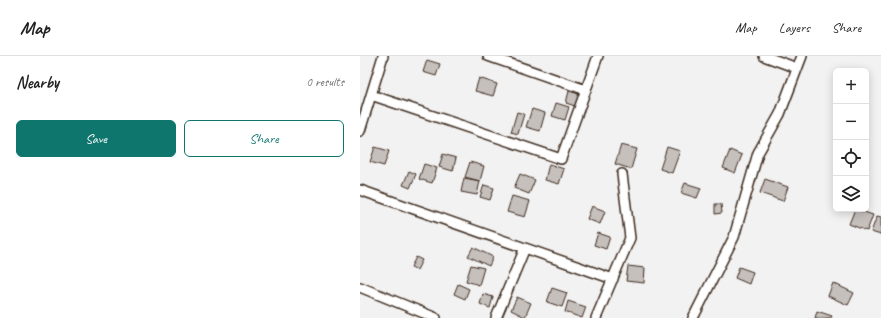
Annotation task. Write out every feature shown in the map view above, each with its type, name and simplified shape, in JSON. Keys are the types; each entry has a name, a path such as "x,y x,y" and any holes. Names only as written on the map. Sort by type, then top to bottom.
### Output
{"street":[{"path":"360,130 363,112 371,95 383,56"},
{"path":"488,56 586,90"},
{"path":"371,95 562,159 598,56"},
{"path":"764,56 797,68"},
{"path":"694,318 734,237 758,153 780,114 802,56"},
{"path":"596,318 630,238 622,174"},
{"path":"360,190 613,279"},
{"path":"496,318 525,248"},
{"path":"360,287 436,318"}],"building":[{"path":"427,60 440,64 436,76 423,72"},
{"path":"479,78 497,84 493,96 475,91"},
{"path":"569,91 579,94 575,106 566,103"},
{"path":"556,103 569,107 565,120 552,116"},
{"path":"532,109 545,113 540,131 526,127"},
{"path":"517,112 524,114 518,134 511,132"},
{"path":"621,145 637,149 631,169 615,164"},
{"path":"375,147 389,151 384,166 370,162"},
{"path":"667,147 680,151 672,173 660,169"},
{"path":"730,150 742,155 735,173 723,168"},
{"path":"443,154 456,158 453,171 439,167"},
{"path":"470,162 484,166 480,181 465,177"},
{"path":"424,164 437,168 432,183 419,179"},
{"path":"549,164 564,169 559,184 545,180"},
{"path":"409,171 416,174 410,188 403,185"},
{"path":"520,174 535,180 529,194 514,188"},
{"path":"464,178 480,181 477,195 461,192"},
{"path":"765,179 788,187 783,201 760,193"},
{"path":"685,183 701,188 697,198 681,193"},
{"path":"484,185 494,188 490,200 480,197"},
{"path":"512,196 530,201 525,217 507,212"},
{"path":"715,204 721,204 722,213 715,214"},
{"path":"592,206 605,211 600,224 587,219"},
{"path":"854,212 864,212 873,215 867,231 849,224"},
{"path":"877,216 881,217 881,235 871,232"},
{"path":"598,233 610,237 606,249 594,245"},
{"path":"473,247 493,257 489,266 468,256"},
{"path":"416,257 422,260 417,270 411,267"},
{"path":"471,265 484,268 479,285 466,281"},
{"path":"628,266 645,268 644,283 626,281"},
{"path":"739,267 753,272 749,284 735,278"},
{"path":"833,283 854,293 848,305 828,296"},
{"path":"458,284 469,289 465,299 454,294"},
{"path":"552,288 567,293 562,307 547,302"},
{"path":"483,294 493,297 490,308 480,304"},
{"path":"517,297 531,303 525,317 511,310"},
{"path":"568,301 586,307 582,318 565,312"},
{"path":"817,311 832,316 831,318 815,318"}]}
